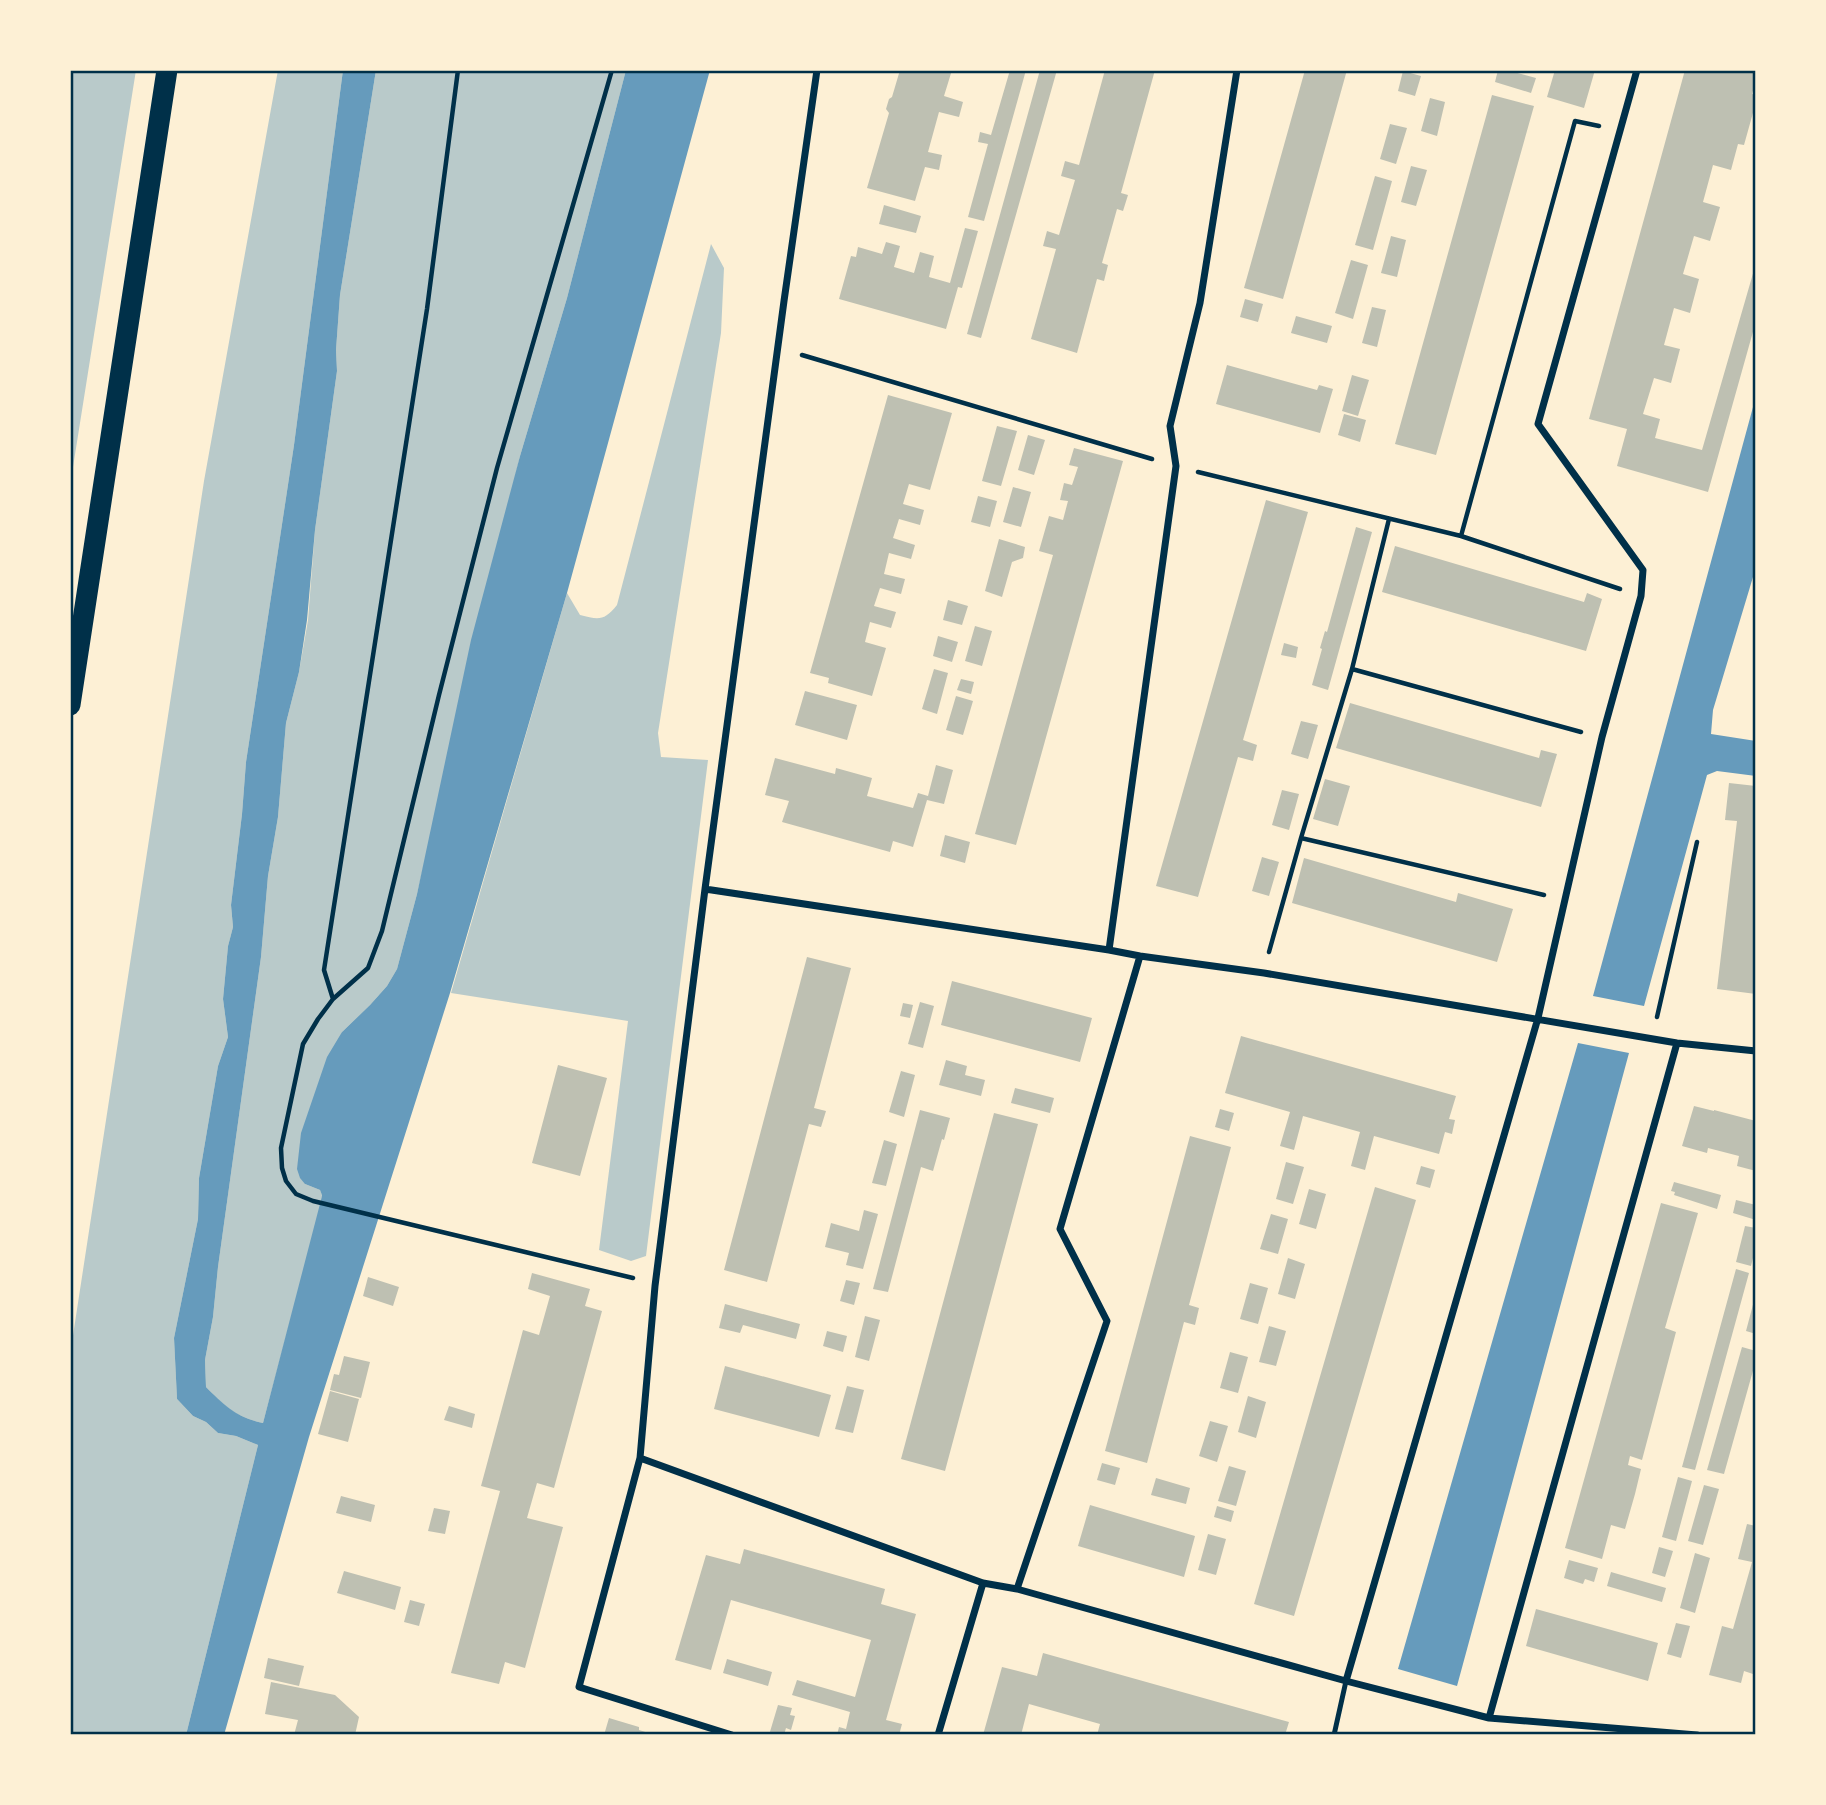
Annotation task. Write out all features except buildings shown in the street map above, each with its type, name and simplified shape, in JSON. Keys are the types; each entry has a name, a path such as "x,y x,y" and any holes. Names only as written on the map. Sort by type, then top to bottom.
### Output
{"highway":[{"path":"70,705 167,70"}],"street":[{"path":"732,1735 579,1687 640,1458 655,1286 705,889 817,70"},
{"path":"1109,950 1176,466 1170,426 1200,303 1237,70"},
{"path":"1346,1681 1538,1018 1602,737 1641,596 1643,570 1538,424 1637,70"},
{"path":"705,889 1264,973 1677,1043 1756,1051"},
{"path":"1017,1589 1107,1321 1060,1229 1140,956"},
{"path":"1489,1718 1677,1043"},
{"path":"640,1458 982,1583 1017,1589 1346,1681 1489,1718 1697,1735"},
{"path":"938,1735 982,1583"}],"lane":[{"path":"1334,1735 1346,1681"}],"path":[{"path":"333,999 324,970 427,309 458,70"},
{"path":"612,70 497,468 382,932 368,968 333,999 303,1044 281,1148 286,1181 296,1194 313,1201 628,1277 655,1286"},
{"path":"1461,536 1575,121 1620,130"},
{"path":"779,348 1176,466 1461,536 1641,596"},
{"path":"1264,973 1352,669 1390,519"},
{"path":"1352,669 1602,737"},
{"path":"1301,838 1565,900"},
{"path":"1653,1038 1697,842"}],"shaded area":[{"path":"70,70 136,70 70,486"},
{"path":"278,70 343,70 294,445 246,762 231,905 233,927 228,946 223,999 228,1037 218,1066 199,1178 198,1219 174,1338 177,1399 193,1416 206,1422 218,1433 236,1436 258,1445 186,1735 70,1735 70,1355 204,481"},
{"path":"376,70 626,70 567,298 520,456 397,969 387,986 342,1032 305,1184 320,1190 320,1209 263,1423 245,1418 232,1410 206,1387 205,1360 261,957 286,723 308,620 315,530 337,371 340,295"},
{"path":"711,244 724,268 721,333 658,733 661,757 708,760 646,1256 631,1261 599,1250 628,1021 451,993 567,593 580,615 587,617 605,617 617,605"}],"water":[{"path":"343,70 376,70 340,295 337,371 315,530 307,620 299,672 286,723 261,957 205,1360 206,1387 232,1410 245,1418 263,1423 322,1195 320,1190 305,1184 300,1178 297,1169 301,1133 327,1057 342,1032 387,986 397,969 417,894 471,640 520,456 567,298 626,70 710,70 567,593 450,993 309,1437 224,1735 186,1735 258,1445 236,1436 218,1433 206,1422 193,1416 177,1399 174,1338 198,1219 199,1178 218,1066 228,1037 223,999 228,946 233,927 231,905 246,762 294,445"},
{"path":"1756,396 1756,567 1713,710 1711,734 1756,741 1756,776 1717,771 1707,775 1644,1006 1593,996"},
{"path":"1578,1043 1629,1053 1457,1686 1398,1669"}]}
